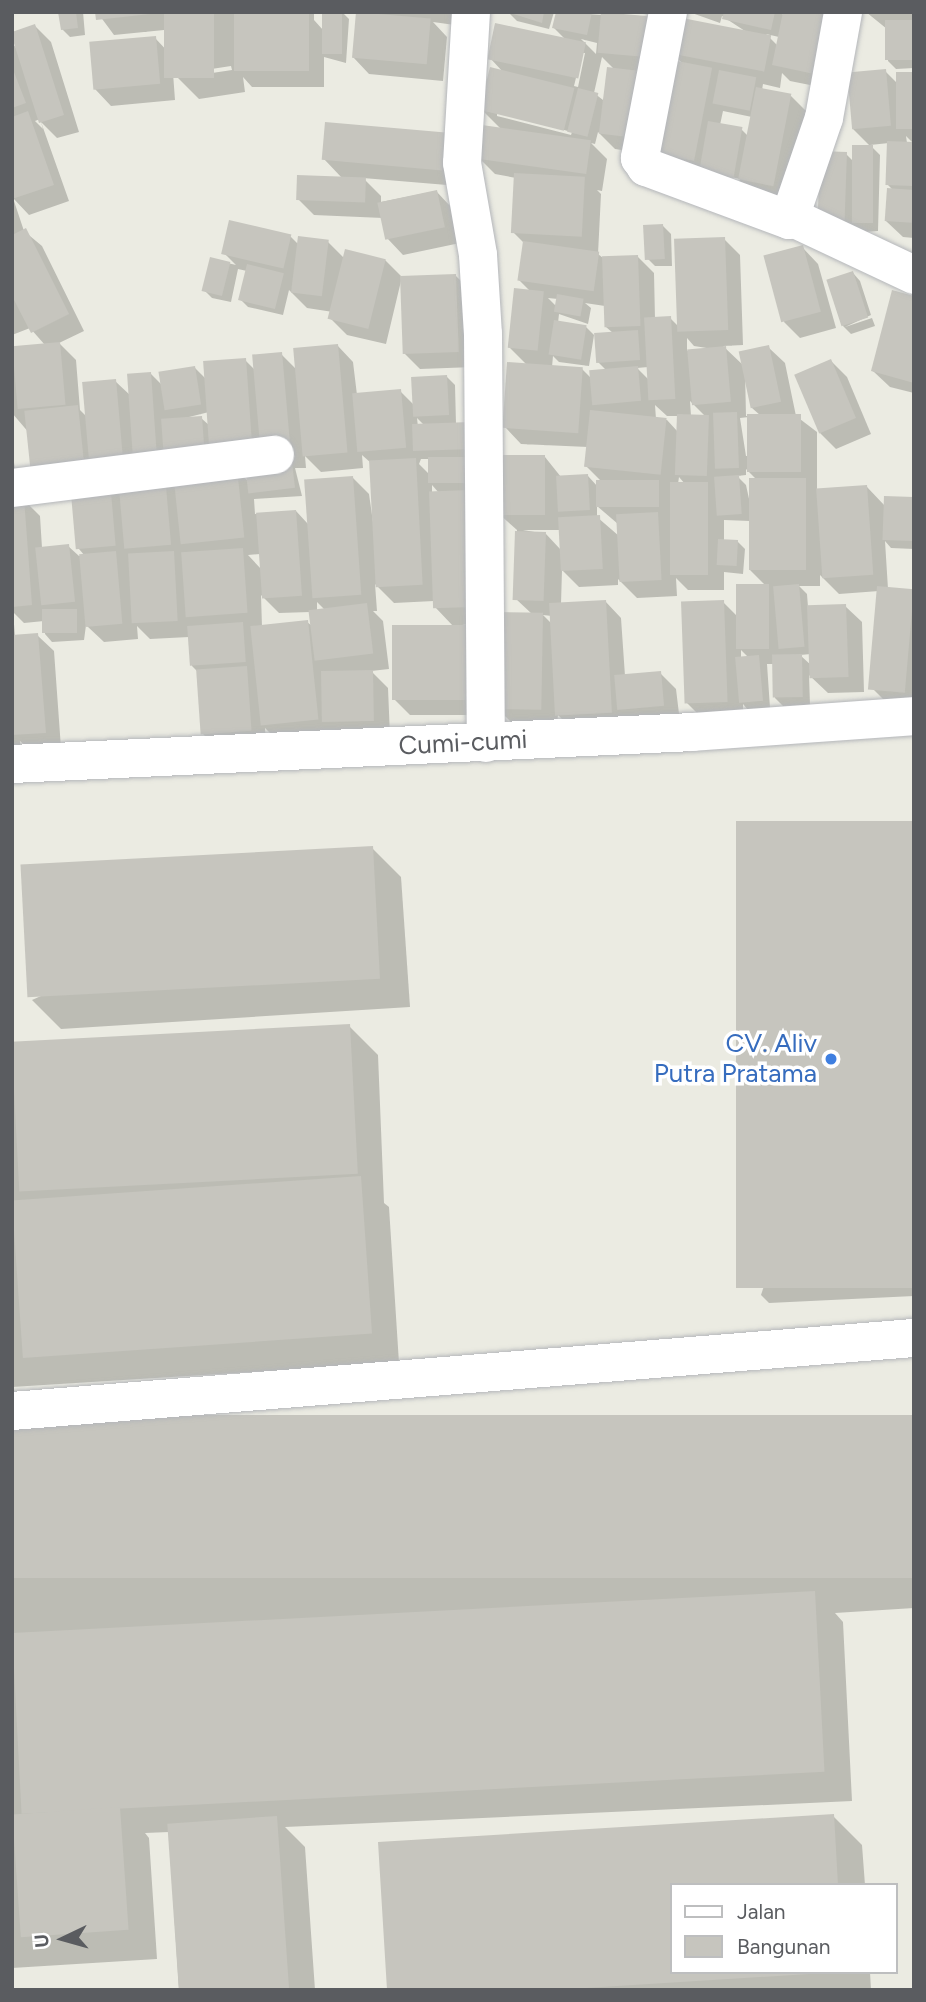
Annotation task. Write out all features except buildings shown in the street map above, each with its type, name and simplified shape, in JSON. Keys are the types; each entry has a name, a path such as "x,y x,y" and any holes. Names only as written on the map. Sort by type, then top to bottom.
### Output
{"street":[{"path":"471,12 462,163 478,255 483,334 486,743"},
{"path":"668,12 640,158 646,167 784,220 793,218 914,275"},
{"path":"793,218 824,118 843,12"},
{"path":"12,488 275,454"},
{"name":"Cumi-cumi","path":"12,764 486,743 913,709"},
{"path":"12,1411 914,1338"}],"place":[{"name":"CV. Aliv Putra Pratama","path":"831,1059"}]}
